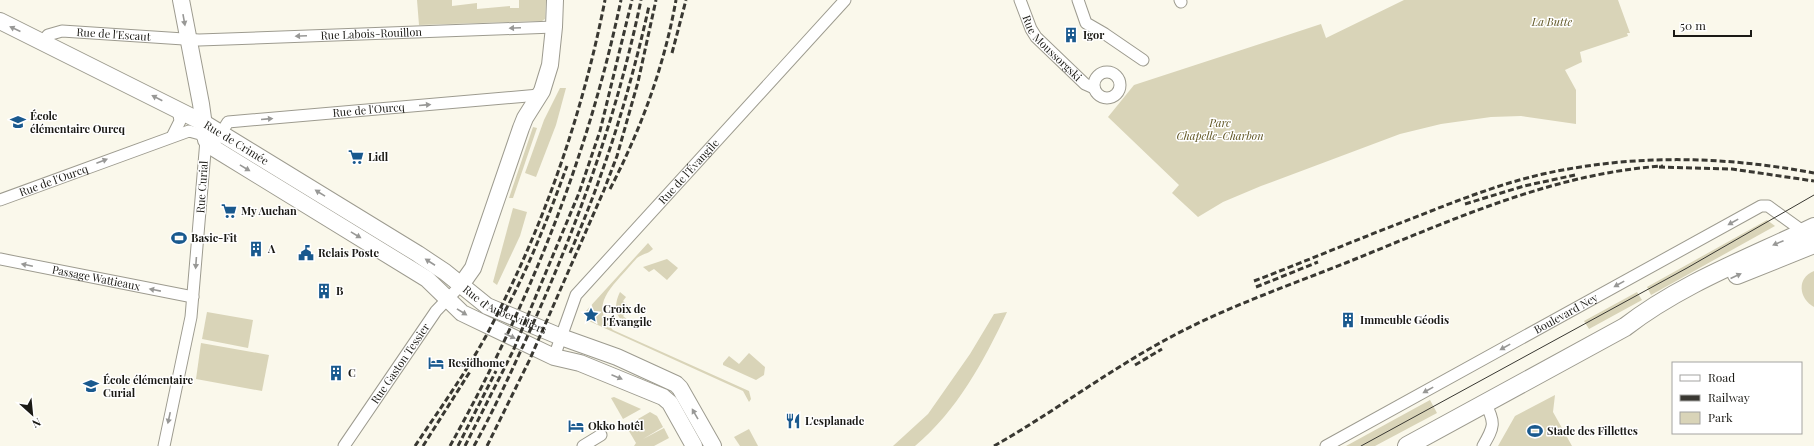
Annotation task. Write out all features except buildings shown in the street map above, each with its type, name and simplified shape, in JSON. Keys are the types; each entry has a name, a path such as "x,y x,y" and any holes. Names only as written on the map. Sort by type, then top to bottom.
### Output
{"main road":[{"name":"Rue Curial","path":"181,0 209,144"},
{"name":"Rue d'Aubervilliers","path":"555,0 550,65 539,95 523,123 473,268 461,285 487,306 561,337 617,357 676,384 680,388 713,446"},
{"name":"Rue de Crimée","path":"0,21 178,109 222,133 418,254 461,285"},
{"name":"Rue de Crimée","path":"209,144 427,279 448,299"},
{"name":"Boulevard Ney","path":"1407,446 1624,327 1652,320 1719,284 1758,266 1811,234"},
{"name":"Rue d'Aubervilliers","path":"448,299 462,313 554,357 580,362 663,397 670,403 694,446"}],"street":[{"name":"Rue de l'Évangile","path":"554,357 576,295 845,0"},
{"name":"Rue Moussorgski","path":"1020,0 1031,29 1036,37 1085,84 1094,88"},
{"path":"1078,0 1086,23 1143,60"},
{"name":"Rue Labois-Rouillon","path":"188,40 554,27"},
{"name":"Rue de l'Escaut","path":"43,41 48,35 62,31 188,40"},
{"name":"Rue de l'Ourcq","path":"0,200 173,135 192,130 200,134 209,144 222,133 228,122 539,95"},
{"path":"173,135 180,121 178,109"},
{"name":"Rue Curial","path":"164,446 191,317 209,144"},
{"name":"Boulevard Ney","path":"1326,446 1761,206 1768,206 1811,234"},
{"name":"Passage Wattieaux","path":"0,259 193,297"},
{"name":"Rue Gaston Tessier","path":"344,446 436,311 461,285"},
{"path":"1483,446 1492,431 1493,424 1493,418 1485,403"},
{"path":"583,446 601,435"}],"green space":[{"path":"417,0 452,0 452,6 477,3 477,9 510,6 510,8 519,8 519,0 546,0 545,19 542,21 419,25"},
{"name":"Parc Chapelle-Charbon","path":"1404,0 1618,0 1630,33 1627,33 1628,36 1580,52 1582,62 1565,70 1576,90 1576,124 1521,116 1491,117 1441,124 1400,134 1261,186 1223,202 1198,217 1172,193 1179,185 1108,117 1134,85 1321,24 1326,38"},
{"path":"560,88 566,88 556,125 536,177 525,173 544,120"},
{"path":"533,127 537,128 513,198 509,198"},
{"path":"513,208 527,212 520,236 497,285 493,282"},
{"path":"1767,220 1775,226 1651,295 1647,287"},
{"path":"648,243 653,249 637,258 615,283 606,296 602,308 607,322 613,330 749,391 751,399 749,402 743,391 589,321 591,313 586,311"},
{"path":"667,259 678,268 667,280 654,269 649,272 643,267"},
{"path":"1814,271 1814,307 1805,299 1802,283 1808,274"},
{"path":"620,292 626,297 623,301 630,308 623,316 629,321 627,324 620,318 616,310"},
{"path":"1637,292 1642,300 1589,329 1584,321"},
{"path":"207,312 253,320 248,348 202,339"},
{"path":"1007,312 979,367 957,401 944,417 915,446 893,446 928,414 970,354 994,314"},
{"path":"201,343 269,355 262,391 196,379"},
{"path":"749,353 765,367 764,375 756,380 723,365 729,356 739,364"},
{"name":"Stade des Fillettes","path":"1555,395 1553,412 1572,446 1498,446 1515,416"},
{"path":"614,397 641,409 623,419 611,398"},
{"path":"1430,400 1437,413 1375,446 1346,446"},
{"path":"650,412 657,416 663,427 643,439 664,428 669,438 654,446 634,446 636,443 626,426"},
{"path":"749,429 758,446 740,446 734,437"}],"tram line":[{"path":"1361,446 1687,268 1814,195"}],"railway":[{"path":"415,446 452,392 478,350 525,256 558,172 572,130 596,44 605,0"},
{"path":"450,446 505,339 530,285 552,229 573,173 591,116 621,0"},
{"path":"465,446 513,351 579,193 600,131 632,0"},
{"path":"474,446 528,335 579,212 608,128 641,0"},
{"path":"487,446 530,359 604,190 617,156 638,82 656,0"},
{"path":"610,189 632,144 650,97 665,49 676,0"},
{"path":"672,53 686,0"},
{"path":"570,253 583,223 616,131 634,69 649,6"},
{"path":"1254,281 1384,229 1490,189 1543,174 1611,163 1645,160 1746,163 1814,173"},
{"path":"505,311 531,258 567,166"},
{"path":"994,446 1147,350 1213,316 1463,215 1502,201 1582,178 1622,170 1663,166"},
{"path":"1659,167 1732,169 1814,181"},
{"path":"1465,204 1524,186 1575,175"},
{"path":"1256,287 1318,262"},
{"path":"1135,365 1162,349"},
{"path":"423,446 471,370"},
{"path":"458,446 496,371"}],"place":[{"name":"Igor","path":"1071,35"},
{"name":"École élémentaire Ourcq","path":"18,122"},
{"name":"Lidl","path":"356,157"},
{"name":"My Auchan","path":"229,211"},
{"name":"Basic-Fit","path":"179,238"},
{"name":"A","path":"256,249"},
{"name":"Relais Poste","path":"306,253"},
{"name":"B","path":"324,291"},
{"name":"Croix de l'Évangile","path":"591,315"},
{"name":"Immeuble Géodis","path":"1348,320"},
{"name":"Residhome","path":"436,363"},
{"name":"C","path":"336,373"},
{"name":"École élémentaire Curial","path":"91,386"},
{"name":"L'esplanade","path":"793,421"},
{"name":"Okko hotêl","path":"576,426"},
{"name":"Stade des Fillettes","path":"1535,431"}],"park label":[{"name":"La Butte","path":"1552,22"}]}
